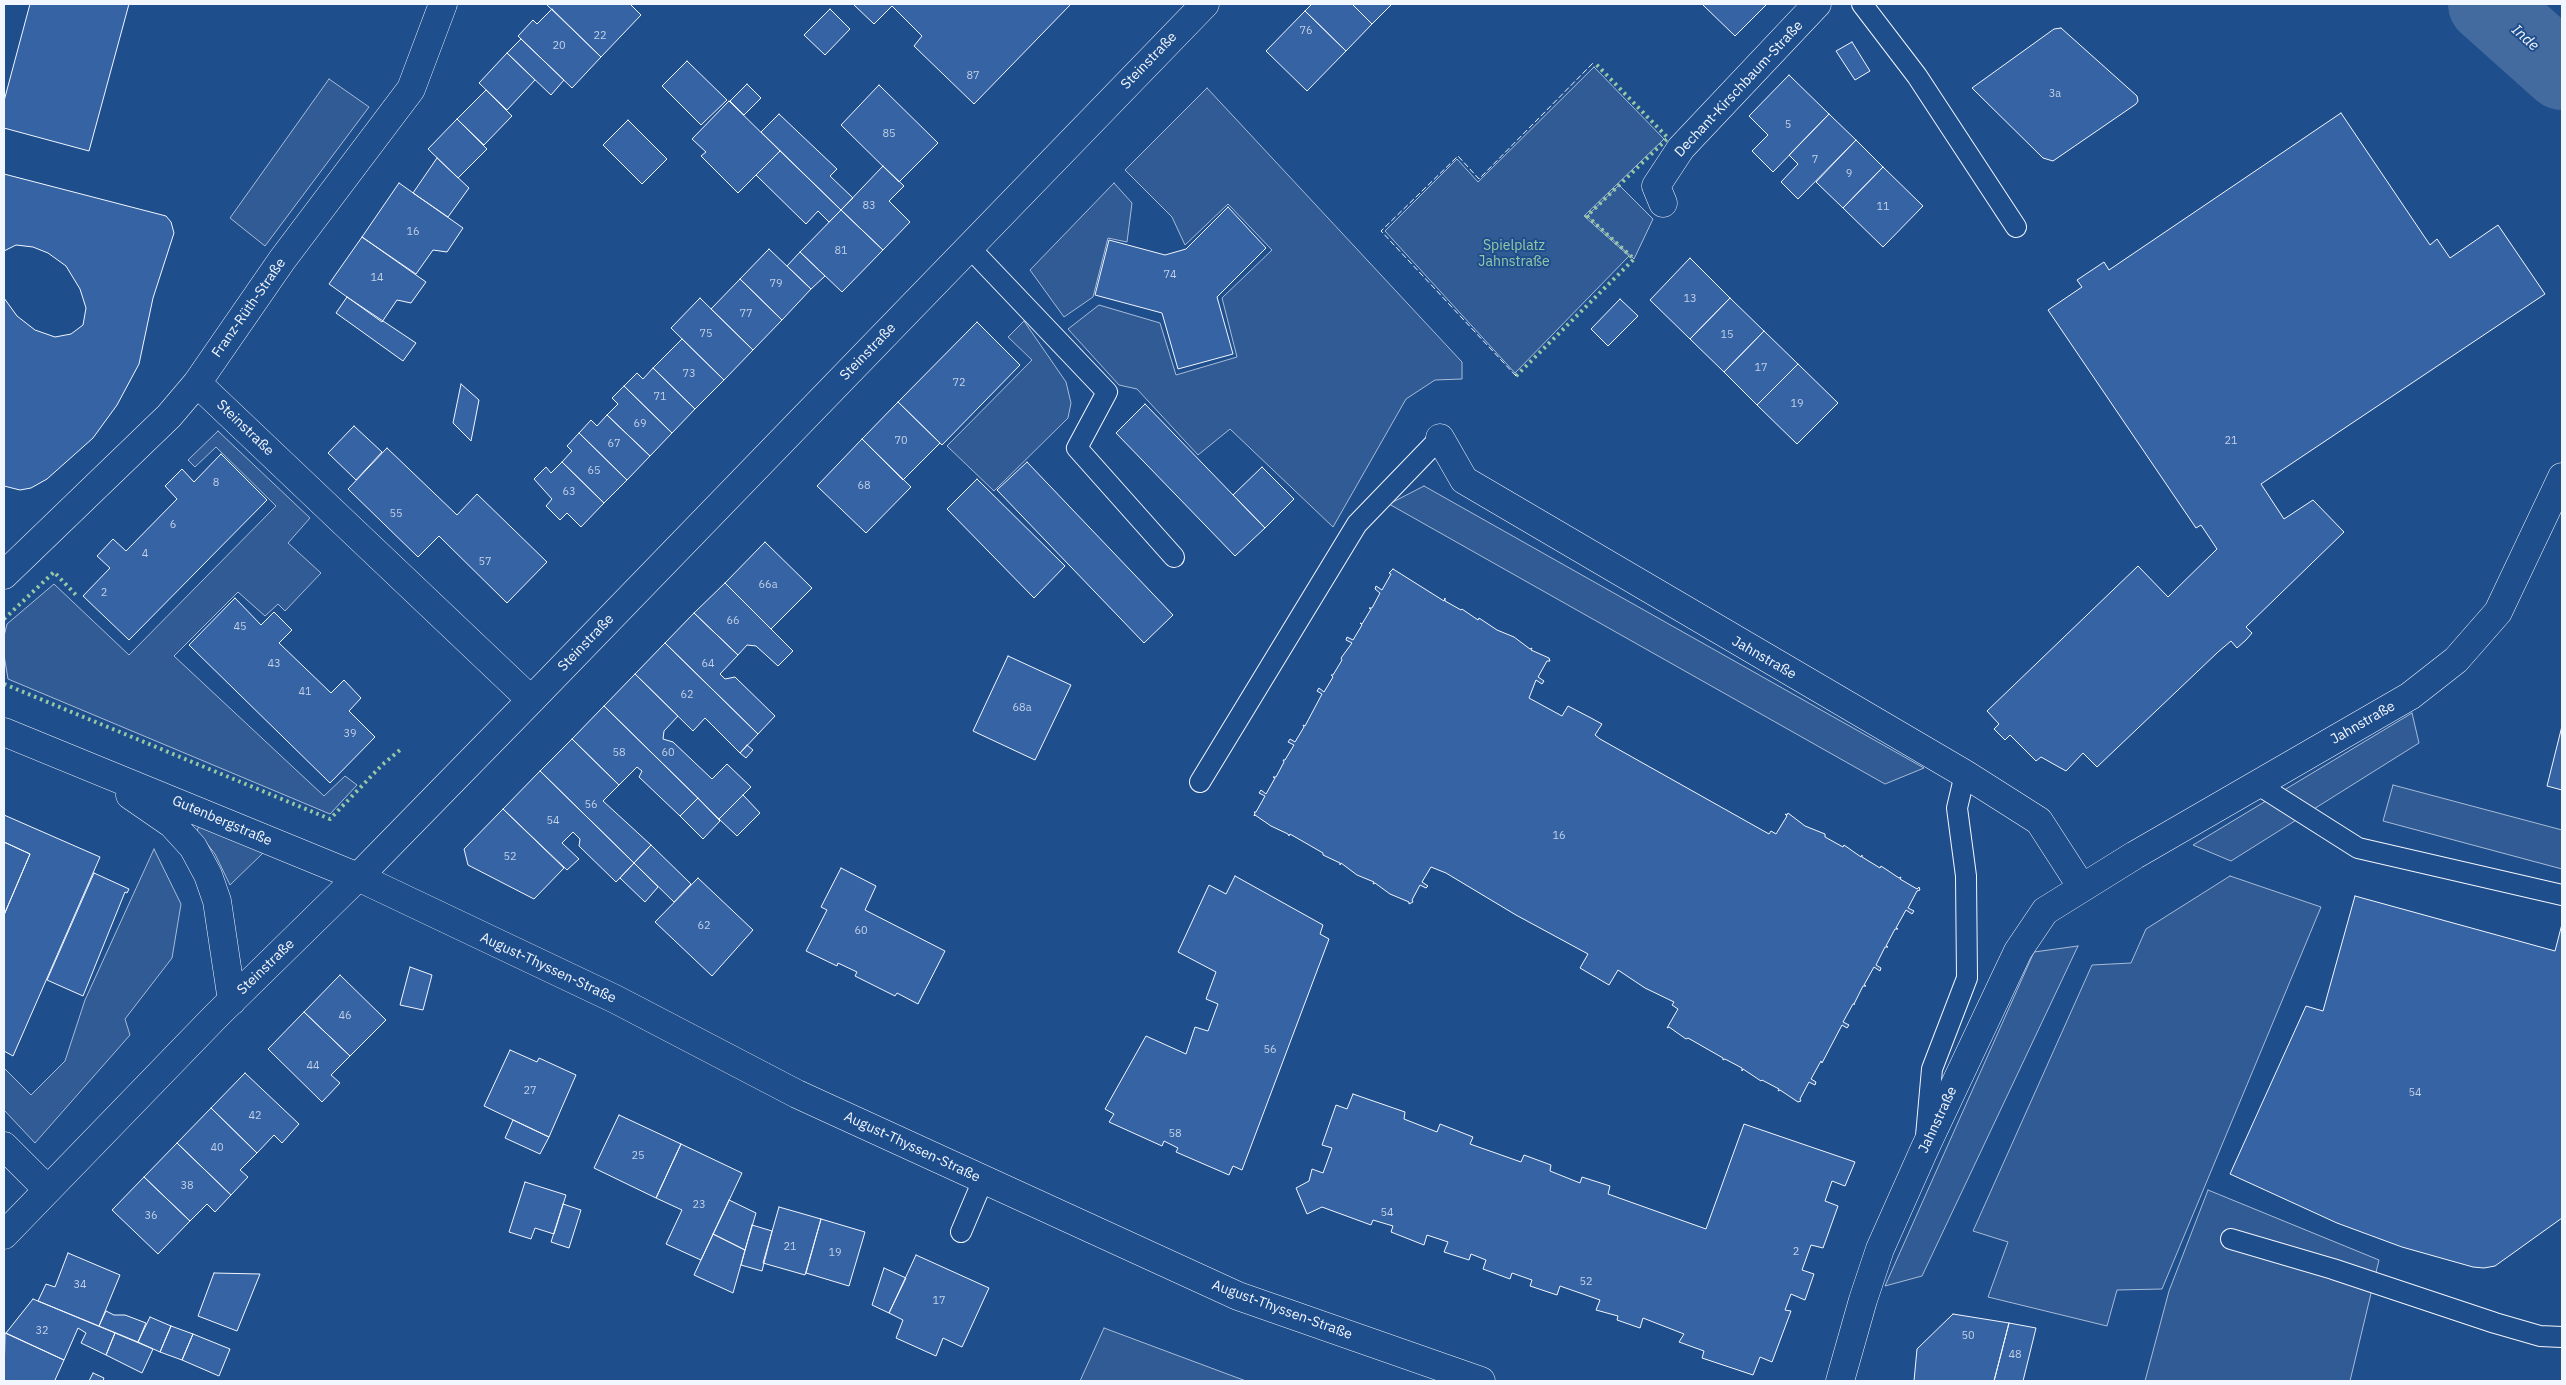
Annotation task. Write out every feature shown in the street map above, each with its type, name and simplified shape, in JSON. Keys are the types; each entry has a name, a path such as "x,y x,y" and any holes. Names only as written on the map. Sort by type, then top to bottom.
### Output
{"street":[{"name":"Franz-Rüth-Straße","path":"4,575 169,416 197,383 282,260 411,89 444,4"},
{"name":"Steinstraße","path":"4,1235 232,1001 358,877 531,700 1205,4"},
{"name":"Dechant-Kirschbaum-Straße","path":"1663,203 1656,186 1681,148 1817,4"},
{"name":"Steinstraße","path":"197,383 531,700"},
{"name":"Jahnstraße","path":"1440,438 1464,480 1667,601 1965,774 2039,821 2081,886"},
{"name":"Jahnstraße","path":"1840,1381 1880,1249 1925,1148 2018,951 2045,911 2081,886 2410,696 2456,660 2498,612 2562,477"},
{"name":"Gutenbergstraße","path":"4,732 358,877"},
{"name":"Gutenbergstraße","path":"86,764 172,824 193,847 208,875 217,901 232,1001"},
{"name":"August-Thyssen-Straße","path":"358,877 615,999 797,1094 1238,1296 1481,1381"},
{"path":"4,1146 47,1189"}],"lane":[{"path":"1862,4 1917,76 2016,226"},
{"path":"970,247 1107,392 1077,448 1174,557"},
{"path":"1200,782 1357,524 1440,438"},
{"path":"1925,1148 1932,1069 1967,978 1966,876 1957,808 1965,774"},
{"path":"2257,784 2358,848 2562,895"},
{"path":"961,1232 983,1180"},
{"path":"2231,1240 2333,1269 2495,1323 2540,1336 2562,1336"}],"shaded area":[{"name":"Spielplatz Jahnstraße","path":"1594,67 1664,139 1584,216 1629,256 1515,373 1385,231 1457,159 1478,182"},
{"path":"329,79 369,107 265,246 230,218"},
{"path":"1207,88 1462,362 1462,379 1435,380 1406,399 1333,527 1230,429 1198,455 1137,389 1119,385 1068,329 1099,305 1160,323 1176,375 1237,357 1222,298 1272,250 1228,204 1185,245 1172,217 1125,170"},
{"path":"1114,183 1132,203 1127,242 1108,238 1093,297 1064,317 1030,270"},
{"path":"1619,185 1653,219 1634,259 1587,216"},
{"path":"1024,321 1066,382 1071,403 1068,418 994,491 947,446 1032,360 1008,337"},
{"path":"218,431 310,518 288,543 321,573 285,611 278,604 265,616 238,592 174,656 324,796 345,776 357,785 330,814 8,679 4,655 4,636 7,624 54,584 129,655 276,506 216,447 195,467 188,460"},
{"path":"1424,486 1924,768 1885,784 1389,504"},
{"path":"2412,713 2419,743 2231,861 2193,845"},
{"path":"2393,785 2562,830 2562,869 2383,821"},
{"path":"199,826 264,852 230,885 215,854 197,831"},
{"path":"154,849 181,904 172,958 125,1019 130,1035 35,1143 4,1110 4,1068 31,1095 65,1061 85,1000"},
{"path":"2230,876 2321,907 2162,1289 2117,1290 2107,1326 1988,1297 2008,1242 1973,1231 2092,965 2131,963 2146,929"},
{"path":"2078,946 1922,1276 1885,1286 2034,952"},
{"path":"2208,1190 2379,1260 2350,1381 2145,1381 2169,1291"},
{"path":"1104,1328 1246,1381 1080,1381"}],"building":[{"path":"30,4 129,4 89,151 4,128 4,101"},
{"path":"546,4 630,4 641,15 601,57"},
{"path":"853,4 1071,4 974,104 914,46 922,36 892,6 874,24"},
{"path":"1312,4 1352,4 1372,24 1346,51 1305,11"},
{"path":"1352,4 1392,4 1372,24"},
{"path":"1702,4 1767,4 1735,36"},
{"path":"552,9 601,57 572,88 518,36 533,20 537,24"},
{"path":"830,9 850,29 825,55 804,35"},
{"path":"1305,11 1346,51 1307,91 1266,51"},
{"path":"2061,28 2137,96 2138,101 2053,161 2043,158 1972,88 2054,29"},
{"path":"521,39 564,80 551,95 507,53"},
{"path":"1852,42 1870,71 1855,80 1836,51"},
{"path":"507,53 535,80 507,110 479,83"},
{"path":"687,61 727,100 701,125 662,86"},
{"path":"1789,75 1829,114 1773,172 1752,151 1768,135 1749,116"},
{"path":"747,84 761,98 744,115 730,101"},
{"path":"879,85 938,143 899,182 841,125"},
{"path":"486,90 512,116 484,145 457,119"},
{"path":"729,101 780,151 738,193 701,156 706,152 692,139"},
{"path":"2341,113 2430,245 2437,239 2450,258 2498,225 2545,294 2261,484 2284,519 2313,500 2344,532 2246,627 2252,633 2246,640 2237,648 2231,641 2218,652 2097,767 2083,753 2066,771 2041,757 2036,761 2010,735 2005,740 1994,729 1999,724 1987,711 2138,566 2168,597 2217,549 2201,525 2196,528 2048,310 2082,287 2077,280 2104,262 2109,270"},
{"path":"779,114 837,169 830,176 853,198 841,210 761,132"},
{"path":"1829,114 1856,140 1798,199 1781,182 1798,164 1789,155"},
{"path":"457,119 487,149 458,178 428,149"},
{"path":"628,120 667,159 642,184 603,145"},
{"path":"1856,140 1883,167 1843,208 1816,182"},
{"path":"780,151 841,210 829,222 818,211 806,224 756,175"},
{"path":"437,158 469,188 448,217 413,193"},
{"path":"883,166 904,186 889,201 910,222 883,250 841,210"},
{"path":"1883,167 1923,206 1883,247 1843,208"},
{"path":"4,174 166,216 171,222 174,233 153,298 139,364 117,405 93,438 47,479 31,488 20,490 4,486 4,298 17,316 35,330 55,337 71,334 83,325 86,308 80,289 66,266 48,253 33,247 16,245 4,251"},
{"path":"399,183 463,228 447,252 433,250 416,274 362,237"},
{"path":"1228,207 1266,248 1217,297 1233,354 1178,369 1162,313 1095,295 1109,240 1165,255 1186,249"},
{"path":"841,210 883,250 842,292 800,252"},
{"path":"362,237 426,282 411,303 397,300 382,322 329,284"},
{"path":"769,249 811,289 782,320 740,279"},
{"path":"800,252 825,276 811,289 787,266"},
{"path":"1690,258 1730,298 1690,339 1650,300"},
{"path":"740,279 782,320 753,350 711,309"},
{"path":"347,297 416,343 403,361 336,313"},
{"path":"700,298 753,350 724,380 671,328"},
{"path":"1730,298 1764,331 1724,372 1690,339"},
{"path":"1620,299 1638,316 1608,346 1591,329"},
{"path":"977,322 1020,365 942,445 898,402"},
{"path":"1764,331 1798,364 1757,405 1724,372"},
{"path":"682,339 724,380 695,409 653,368"},
{"path":"1798,364 1838,403 1797,444 1757,405"},
{"path":"653,368 695,409 672,433 624,386 637,373 643,379"},
{"path":"461,384 479,400 471,441 453,423"},
{"path":"624,386 672,433 650,456 607,415 618,404 612,398"},
{"path":"898,402 940,443 903,480 862,439"},
{"path":"1145,404 1265,528 1235,556 1116,433"},
{"path":"607,415 650,456 627,480 579,433 591,420 597,426"},
{"path":"354,426 382,452 356,480 328,453"},
{"path":"579,433 627,480 604,503 562,462 572,451 567,446"},
{"path":"862,439 911,487 866,533 817,486"},
{"path":"387,448 457,515 477,494 547,562 507,603 439,536 418,557 348,489"},
{"path":"221,454 267,500 129,640 83,596 110,568 97,556 113,539 126,551 177,499 165,486 182,469 194,482"},
{"path":"562,462 604,503 581,527 567,513 560,520 546,506 552,499 534,479 546,467 551,473"},
{"path":"1027,462 1173,615 1144,643 997,490"},
{"path":"1262,467 1294,499 1265,528 1233,495"},
{"path":"977,479 1065,566 1034,598 947,509"},
{"path":"765,542 812,588 771,629 725,583"},
{"path":"1393,569 1444,601 1445,598 1445,601 1462,609 1478,620 1479,618 1497,630 1514,637 1530,649 1532,648 1531,650 1549,658 1550,661 1547,661 1538,677 1544,681 1542,684 1536,680 1529,698 1562,716 1568,706 1602,724 1595,735 1600,739 1769,834 1771,831 1776,834 1787,816 1785,814 1787,815 1788,813 1805,826 1825,834 1825,837 1843,847 1844,845 1861,857 1862,855 1862,857 1880,868 1881,866 1899,878 1901,877 1900,879 1917,889 1919,887 1920,890 1917,891 1908,908 1914,911 1912,914 1906,910 1896,928 1898,929 1895,929 1886,946 1888,947 1885,947 1876,965 1881,968 1880,971 1874,967 1864,985 1866,986 1863,986 1843,1022 1849,1025 1847,1028 1842,1025 1822,1063 1821,1061 1811,1079 1816,1082 1815,1085 1809,1082 1800,1099 1801,1101 1798,1102 1743,1069 1742,1071 1742,1068 1725,1059 1723,1060 1723,1058 1688,1038 1686,1039 1669,1027 1667,1028 1678,1009 1672,1005 1674,1002 1645,988 1618,970 1609,985 1580,968 1588,954 1516,915 1446,873 1431,867 1422,882 1428,886 1426,888 1420,885 1412,900 1413,902 1409,904 1409,902 1390,894 1375,883 1373,884 1374,882 1357,875 1341,863 1340,865 1340,863 1323,855 1323,853 1290,834 1289,836 1254,816 1254,812 1256,812 1265,796 1259,793 1261,790 1266,794 1275,778 1273,777 1276,777 1284,762 1283,760 1285,760 1294,745 1288,742 1290,739 1295,742 1322,694 1317,691 1319,688 1324,692 1333,677 1331,675 1333,675 1342,660 1341,658 1352,643 1346,640 1347,637 1353,640 1362,625 1360,623 1362,624 1371,609 1369,608 1372,608 1380,593 1375,589 1376,586 1382,590 1391,574 1389,573"},
{"path":"725,583 793,651 778,666 756,646 747,645 738,655 694,613"},
{"path":"235,598 261,625 274,612 292,630 279,643 331,693 344,680 361,698 349,711 375,737 330,783 189,645"},
{"path":"694,613 738,655 720,674 725,679 735,677 775,716 758,734 665,643"},
{"path":"665,643 758,734 740,753 705,718 693,731 635,674"},
{"path":"1008,656 1071,685 1035,760 973,731"},
{"path":"635,674 678,716 664,731 663,739 673,742 712,779 727,764 751,787 719,819 604,706"},
{"path":"604,706 698,798 680,816 639,777 642,771 637,767 619,785 572,739"},
{"path":"2562,726 2562,790 2547,786"},
{"path":"572,739 619,785 603,801 651,845 634,863 540,771"},
{"path":"747,745 753,750 746,758 740,753"},
{"path":"540,771 634,863 616,882 579,846 580,839 573,832 562,843 579,859 567,870 503,809"},
{"path":"743,795 760,813 737,836 719,819"},
{"path":"698,798 720,821 703,839 680,816"},
{"path":"503,809 564,868 534,899 468,865 464,849"},
{"path":"4,815 100,857 13,1056 4,1051 4,915 30,854 4,842"},
{"path":"4,842 30,854 4,915"},
{"path":"651,845 691,884 674,902 634,863"},
{"path":"634,863 658,887 645,902 620,878"},
{"path":"841,868 876,886 865,910 945,951 918,1004 897,993 895,996 855,976 857,972 838,963 837,966 806,951 827,910 821,907"},
{"path":"94,873 129,889 127,893 125,892 83,996 47,980"},
{"path":"1235,876 1323,925 1320,934 1329,939 1242,1170 1233,1166 1229,1175 1176,1152 1178,1148 1164,1141 1162,1146 1109,1122 1114,1114 1105,1109 1146,1036 1186,1054 1195,1027 1208,1031 1218,1004 1206,999 1216,972 1178,952 1209,885 1226,894"},
{"path":"698,878 753,930 712,976 655,922"},
{"path":"2355,896 2555,951 2562,924 2562,1218 2495,1266 2473,1267 2402,1247 2337,1223 2230,1174 2306,1006 2323,1011"},
{"path":"410,967 432,975 423,1010 400,1005"},
{"path":"340,975 386,1020 350,1056 304,1012"},
{"path":"304,1012 350,1056 331,1075 340,1083 322,1102 268,1049"},
{"path":"510,1050 537,1062 539,1058 576,1075 549,1137 484,1106"},
{"path":"245,1073 299,1124 282,1143 274,1135 257,1153 211,1108"},
{"path":"1353,1094 1405,1112 1404,1119 1437,1132 1440,1124 1473,1137 1470,1144 1521,1162 1524,1155 1551,1165 1550,1171 1580,1183 1582,1177 1610,1186 1608,1194 1706,1229 1744,1124 1855,1162 1845,1186 1832,1181 1825,1201 1838,1206 1823,1248 1811,1245 1802,1270 1814,1274 1805,1300 1791,1294 1785,1310 1791,1311 1772,1362 1760,1357 1753,1375 1702,1358 1704,1351 1679,1342 1684,1334 1643,1318 1640,1328 1617,1320 1618,1316 1596,1310 1600,1300 1560,1286 1557,1295 1530,1286 1532,1280 1512,1273 1510,1279 1483,1269 1486,1260 1471,1254 1469,1260 1444,1252 1448,1242 1427,1235 1424,1245 1391,1232 1393,1226 1373,1220 1371,1225 1322,1207 1307,1214 1296,1188 1309,1181 1312,1169 1323,1173 1332,1148 1322,1145 1336,1105 1347,1109"},
{"path":"211,1108 257,1153 240,1170 248,1177 231,1195 177,1143"},
{"path":"619,1115 681,1144 656,1198 594,1168"},
{"path":"513,1120 549,1137 540,1154 505,1138"},
{"path":"177,1143 231,1195 215,1212 207,1204 190,1221 144,1177"},
{"path":"681,1144 742,1173 701,1260 666,1244 682,1210 656,1198"},
{"path":"144,1177 190,1221 158,1254 112,1210"},
{"path":"525,1182 566,1195 554,1234 535,1228 531,1239 509,1232"},
{"path":"729,1200 756,1213 745,1250 713,1234"},
{"path":"563,1204 581,1210 569,1248 551,1242"},
{"path":"779,1207 821,1219 805,1275 763,1263"},
{"path":"821,1219 865,1232 849,1286 806,1273"},
{"path":"752,1225 772,1231 762,1271 741,1265"},
{"path":"713,1234 745,1250 733,1293 694,1275"},
{"path":"68,1253 120,1275 99,1326 38,1301 46,1284 55,1287"},
{"path":"916,1255 989,1288 962,1347 943,1338 936,1356 896,1338 903,1320 889,1313"},
{"path":"884,1268 906,1278 889,1313 872,1305"},
{"path":"214,1273 260,1274 237,1331 198,1316"},
{"path":"33,1299 115,1333 106,1355 81,1343 86,1333 78,1328 64,1360 6,1333"},
{"path":"106,1311 114,1315 125,1315 146,1323 138,1342 99,1326"},
{"path":"1953,1314 2009,1323 1994,1381 1914,1381 1917,1349"},
{"path":"150,1317 171,1326 160,1352 138,1342"},
{"path":"2009,1323 2036,1328 2023,1381 1994,1381"},
{"path":"171,1326 193,1334 182,1360 160,1352"},
{"path":"5,1333 64,1360 55,1380 58,1381 4,1381"},
{"path":"115,1333 153,1349 142,1373 106,1355"},
{"path":"193,1334 230,1349 219,1376 182,1360"},
{"path":"93,1373 104,1378 103,1381 89,1381"}],"waterway":[{"name":"Inde","path":"2487,4 2562,71"}],"hedge":[{"path":"1516,376 1634,259 1587,216 1668,138 1594,62"},
{"path":"4,619 54,572 77,596"},
{"path":"4,684 330,819 382,765 400,750"}],"fence":[{"path":"1516,376 1381,231 1458,156 1479,179 1594,62"}]}
